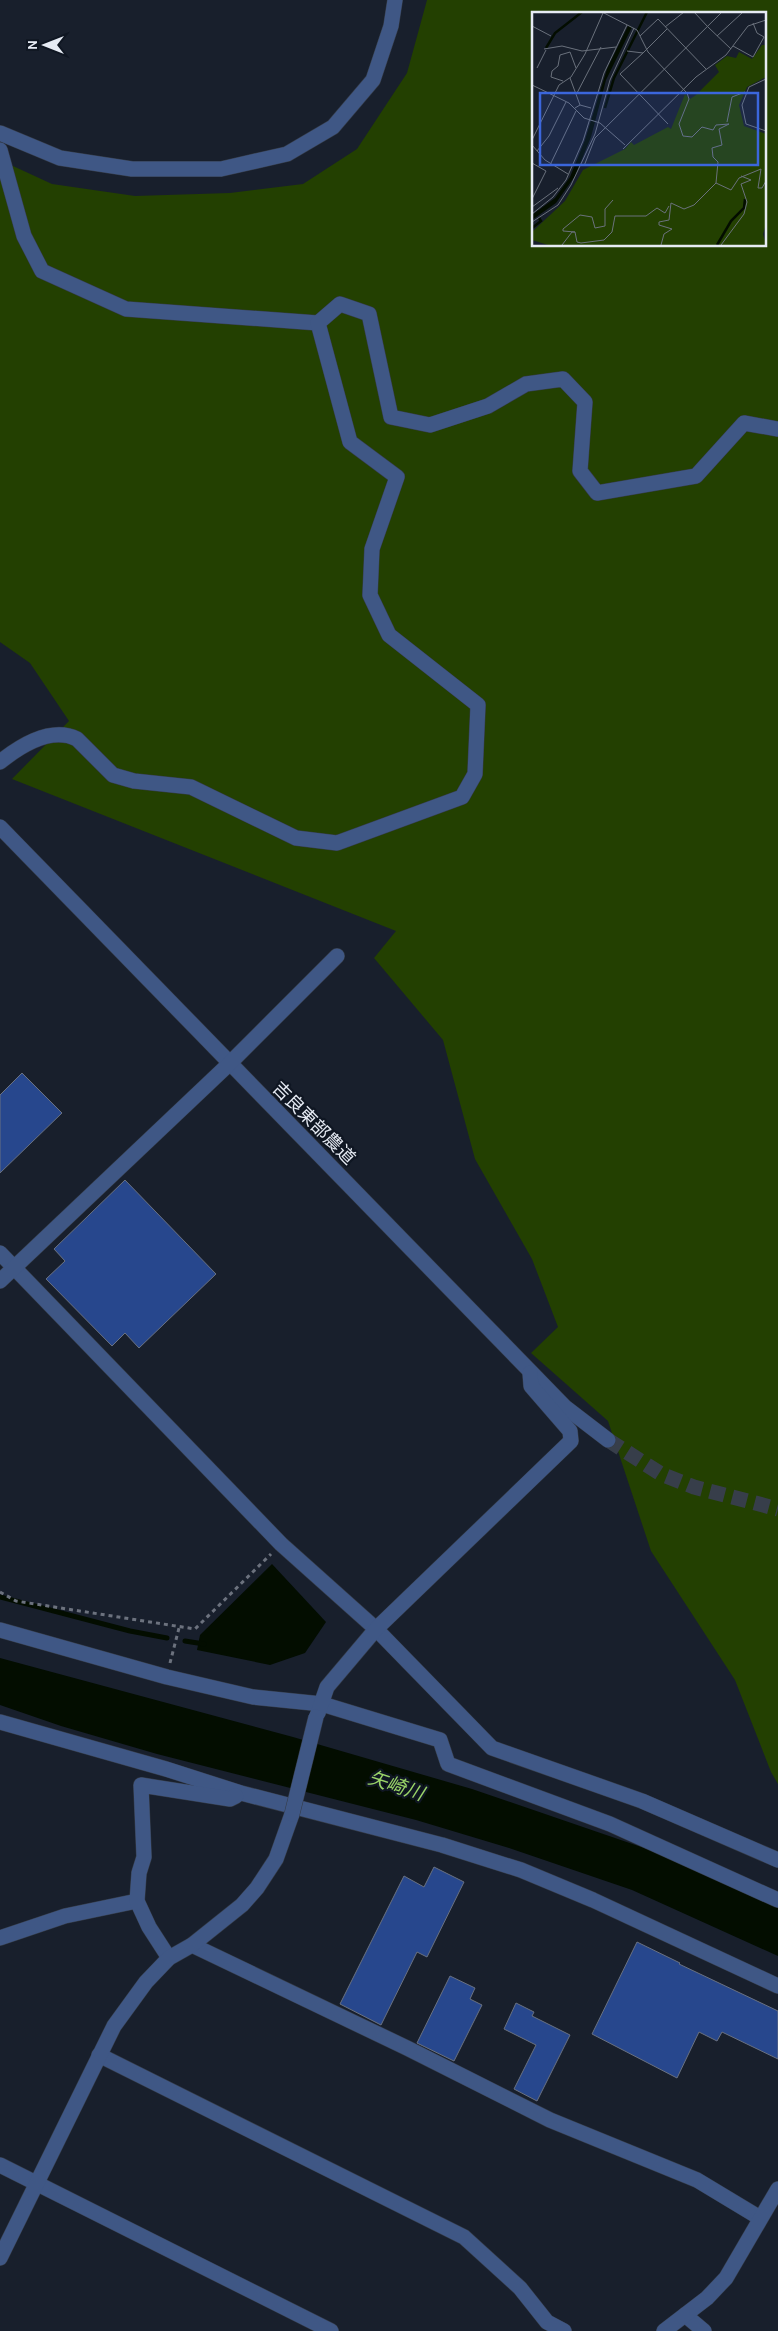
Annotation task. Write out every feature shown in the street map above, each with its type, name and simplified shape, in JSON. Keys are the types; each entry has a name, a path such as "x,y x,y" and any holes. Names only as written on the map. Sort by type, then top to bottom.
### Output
{"street":[{"path":"0,133 60,158 132,169 221,169 286,154 333,127 373,80 390,26 395,0"},
{"path":"0,150 24,236 42,271 126,308 318,323 340,304 369,314 391,417 430,425 488,406 526,384 563,379 585,402 580,471 597,493 696,476 744,423 778,429"},
{"path":"0,762 32,741 52,736 70,736 77,739 114,775 134,781 191,787 296,838 337,843 462,797 475,774 478,705 390,636 370,595 372,549 397,477 350,442 318,323"},
{"name":"吉良東部農道","path":"0,827 530,1369 565,1408 608,1440"},
{"path":"0,1281 230,1064 337,956"},
{"path":"0,1254 281,1544 376,1629 492,1748 642,1801 778,1860"},
{"path":"0,2258 99,2055 114,2026 130,2002 169,1958 192,1946 234,1912 257,1888 276,1860 292,1814 319,1710 327,1687 376,1629 571,1441 570,1431 531,1386 530,1369"},
{"path":"0,1630 167,1677 319,1710 440,1740 448,1764 610,1824 778,1900"},
{"path":"0,1722 166,1769 241,1793 442,1845 521,1870 592,1900 778,1986"},
{"path":"169,1958 149,1927 137,1901 138,1872 144,1857 141,1785 230,1799 241,1793"},
{"path":"1,1936 65,1916 137,1901"},
{"path":"192,1946 407,2048 550,2120 696,2180 760,2218"},
{"path":"99,2055 464,2237 520,2288 548,2322 564,2331"},
{"path":"0,2165 331,2331"},
{"path":"664,2331 707,2298 726,2278 778,2189"},
{"path":"685,2315 704,2331"}],"path":[{"path":"0,1592 16,1601 195,1629 281,1544"},
{"path":"167,1677 179,1628"}],"green space":[{"path":"427,0 778,0 778,1784 771,1772 735,1680 651,1551 608,1421 531,1353 558,1327 532,1259 475,1159 443,1040 374,958 396,931 12,779 69,721 30,663 0,642 0,160 52,184 135,196 230,193 303,184 357,149 407,73"}],"water":[{"path":"272,1564 326,1622 305,1653 270,1665 197,1650 200,1635"},
{"name":"矢崎川","path":"0,1658 293,1737 472,1789 682,1861 778,1905 778,1956 632,1890 509,1848 416,1820 157,1754 61,1726 0,1705"}],"building":[{"path":"22,1073 62,1113 0,1173 0,1095"},
{"path":"125,1180 216,1274 139,1348 125,1333 112,1346 46,1279 65,1261 54,1249"},
{"path":"434,1867 464,1882 427,1957 417,1952 381,2025 340,2004 404,1876 424,1887"},
{"path":"637,1942 778,2011 778,2059 722,2032 717,2041 699,2032 677,2078 592,2034"},
{"path":"450,1976 475,1988 470,1999 482,2005 454,2061 417,2043"},
{"path":"516,2003 534,2012 532,2016 570,2035 537,2101 514,2089 536,2045 504,2029"}],"waterway":[{"path":"0,1597 130,1631 167,1638"},
{"path":"185,1641 204,1644"}],"tunnel":[{"path":"608,1440 661,1474 694,1487 778,1509"}]}
